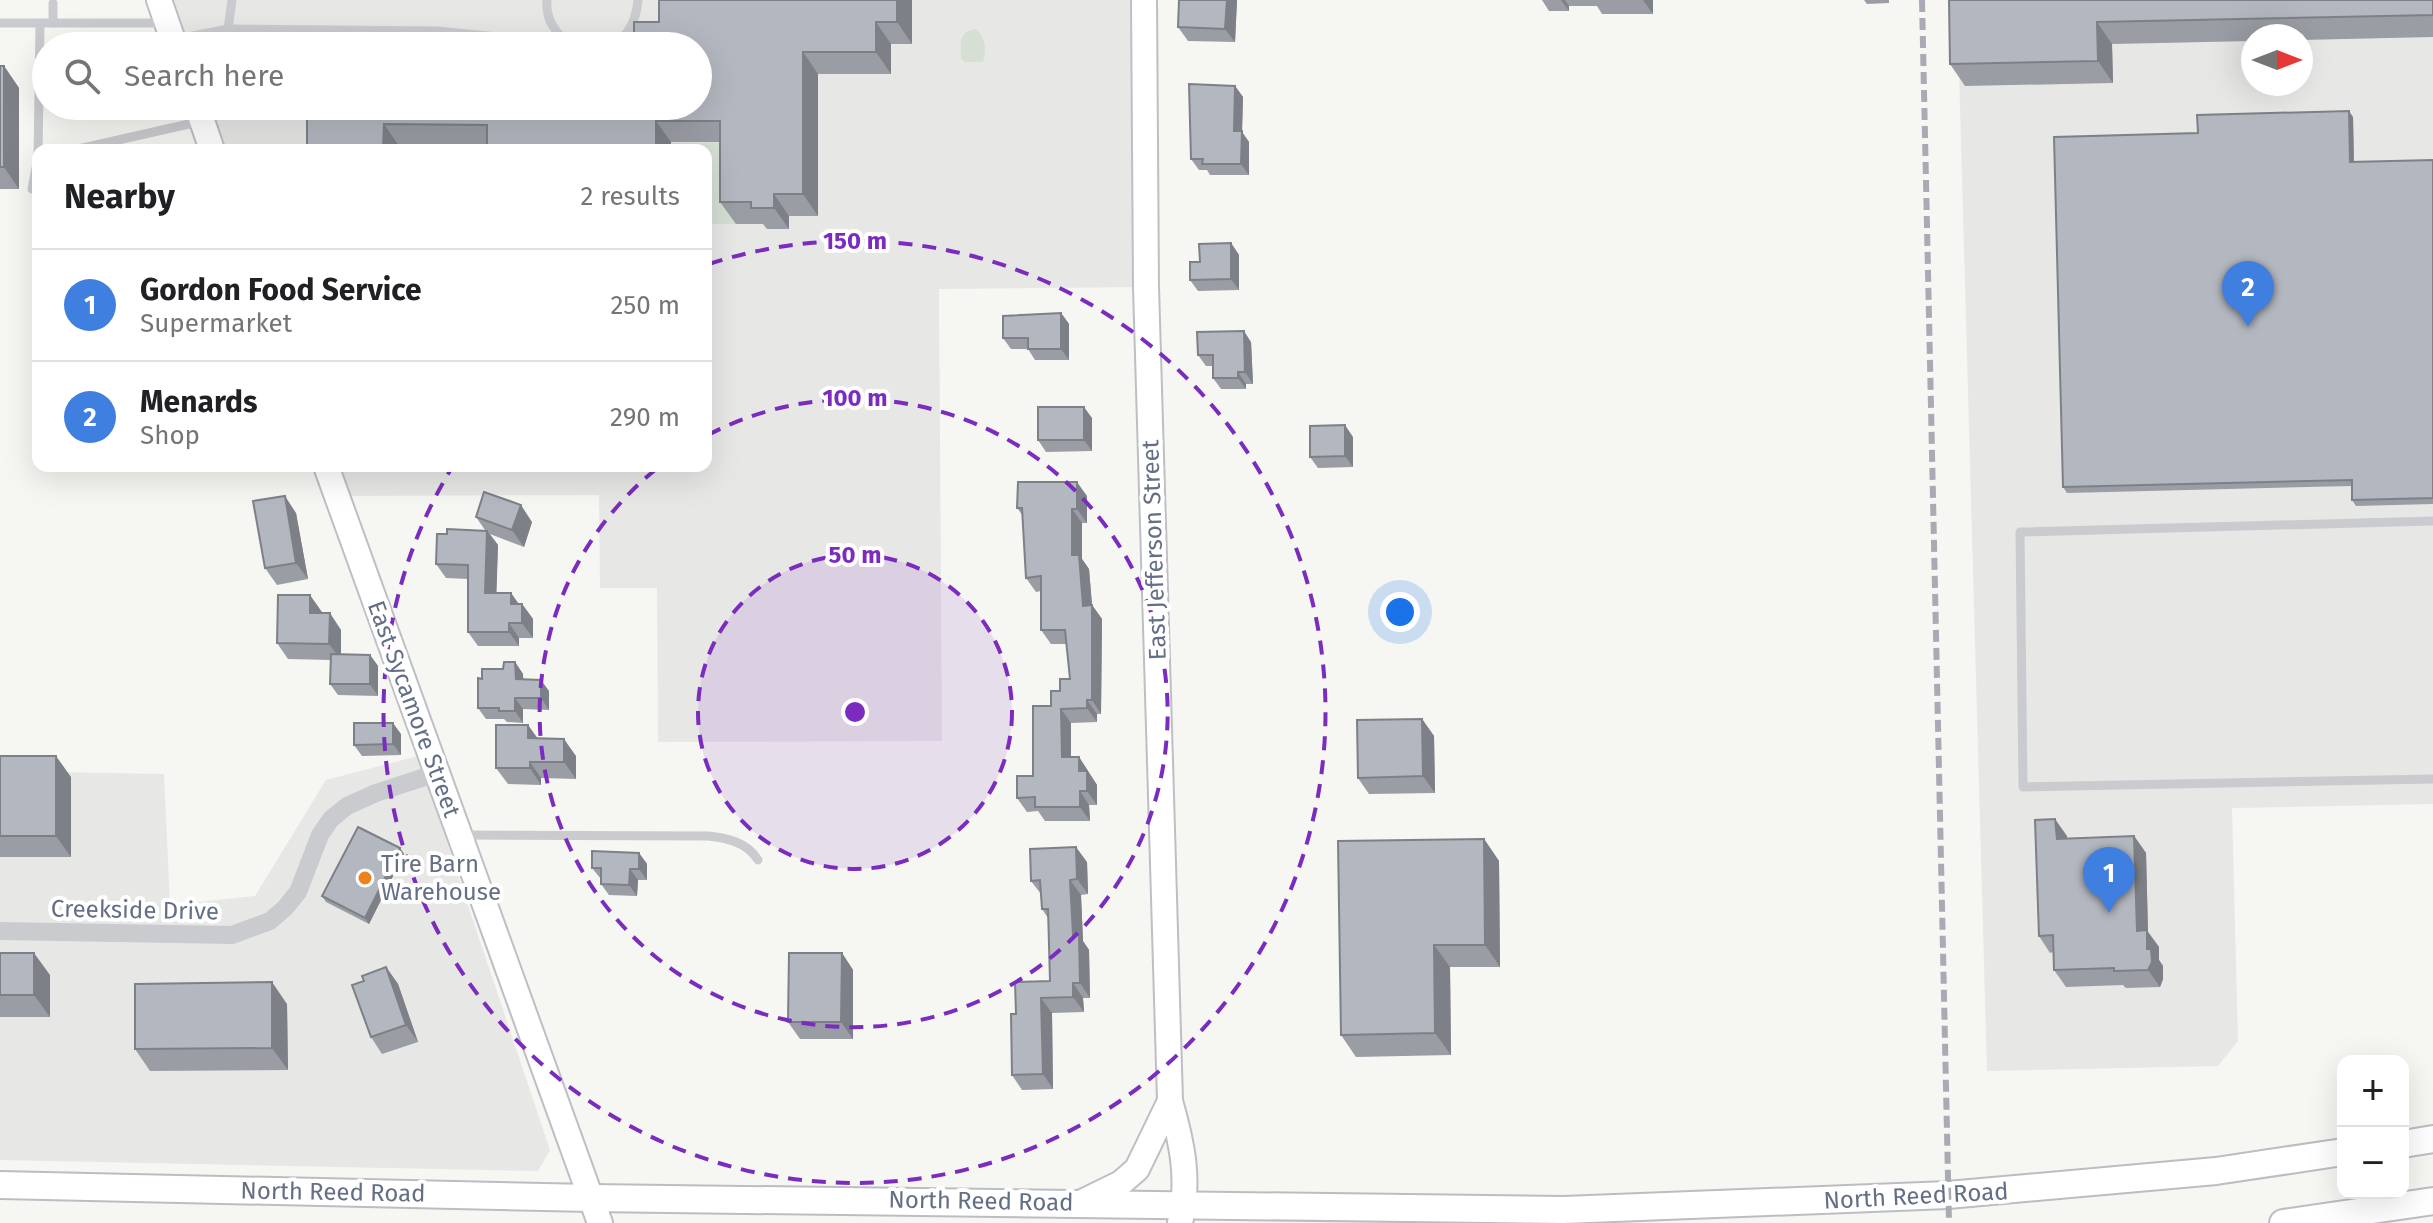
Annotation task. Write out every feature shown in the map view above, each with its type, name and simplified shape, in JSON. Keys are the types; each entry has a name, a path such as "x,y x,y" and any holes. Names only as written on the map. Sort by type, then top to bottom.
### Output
{"main road":[{"path":"2409,1143 2433,1139"},
{"name":"North Reed Road","path":"0,1185 591,1198 1082,1202 1182,1214 1564,1210 1736,1205 2041,1188 2216,1171 2337,1153"},
{"path":"2283,1223 2433,1201"}],"street":[{"name":"East Jefferson Street","path":"1144,0 1146,287 1170,1101 1184,1150 1182,1214"},
{"path":"201,120 210,144"},
{"name":"East Sycamore Street","path":"328,472 600,1223"},
{"name":"Creekside Drive","path":"0,931 232,935 270,921 285,908 298,892 320,835 331,819 347,806 437,773"},
{"name":"East Jefferson Street","path":"1082,1202 1121,1183 1137,1169 1170,1101"}],"lane":[{"path":"228,29 232,0"},
{"path":"547,0 550,24 556,32"},
{"path":"628,32 636,17 638,0"},
{"path":"53,3 53,23"},
{"path":"0,23 448,32"},
{"path":"40,23 40,32"},
{"path":"38,144 39,120"},
{"path":"95,144 178,120"},
{"path":"2433,521 2020,532 2023,787 2433,779"},
{"path":"459,835 708,836 741,844 758,860"}],"shaded area":[{"path":"159,0 1144,0 1146,287 939,289 942,741 658,742 657,588 600,588 599,495 338,496 329,472 712,472 712,144 211,144 202,120 712,120 712,32 170,32"},
{"path":"1957,0 2433,0 2433,804 2232,808 2238,1041 2218,1066 1987,1071"},
{"path":"976,29 984,44 983,62 965,62 961,59 963,35"},
{"path":"736,142 736,224 712,224 712,144 671,143"},
{"path":"418,756 550,1150 538,1171 0,1160 0,771 164,774 170,905 255,896 326,780"}],"building":[{"path":"659,0 897,0 897,22 876,22 876,52 803,52 803,194 774,194 774,208 751,208 751,202 720,202 720,121 656,121 656,144 487,144 487,125 384,124 383,144 307,144 307,120 712,120 712,32 634,32 634,22 659,22"},
{"path":"1179,0 1227,0 1225,29 1178,27"},
{"path":"1949,0 2433,0 2433,15 2097,22 2098,61 1950,64"},
{"path":"0,66 4,66 4,167 0,167"},
{"path":"1189,84 1235,86 1234,131 1242,131 1241,164 1202,164 1203,159 1191,159"},
{"path":"2349,111 2350,162 2433,160 2433,498 2352,500 2352,480 2063,487 2054,137 2198,133 2197,115"},
{"path":"1231,243 1231,279 1190,280 1190,262 1200,262 1199,244"},
{"path":"1061,313 1061,349 1028,349 1028,338 1003,338 1003,316"},
{"path":"1244,331 1245,372 1238,372 1238,378 1213,378 1213,355 1198,355 1197,332"},
{"path":"1038,407 1084,407 1084,440 1038,440"},
{"path":"1345,425 1345,456 1310,457 1310,426"},
{"path":"1018,482 1077,482 1077,509 1072,509 1072,555 1079,555 1083,606 1092,605 1092,700 1087,700 1087,708 1061,709 1062,757 1079,757 1079,771 1087,771 1087,791 1080,791 1080,807 1035,807 1035,797 1017,798 1017,776 1033,776 1033,706 1051,706 1051,691 1060,691 1060,679 1070,679 1065,630 1041,630 1041,576 1026,578 1022,508 1017,508"},
{"path":"484,492 521,505 512,530 476,517"},
{"path":"285,496 296,563 265,568 253,501"},
{"path":"447,529 487,531 485,593 511,593 511,604 522,604 522,623 509,623 509,632 468,632 468,565 436,564 437,534 447,534"},
{"path":"278,595 310,595 310,613 330,613 329,644 277,643"},
{"path":"331,654 370,655 370,684 330,684"},
{"path":"504,662 515,662 516,679 541,680 541,698 515,698 515,711 478,708 478,678 482,679 482,669 503,669"},
{"path":"1422,719 1423,776 1358,778 1357,720"},
{"path":"354,723 393,723 393,744 354,745"},
{"path":"496,725 528,725 528,738 564,739 564,762 530,762 530,768 496,768"},
{"path":"0,756 56,756 56,836 0,836"},
{"path":"2055,819 2057,839 2134,836 2137,931 2147,930 2147,949 2151,949 2152,962 2148,970 2054,970 2053,935 2039,936 2035,820"},
{"name":"Tire Barn Warehouse","path":"358,827 400,848 365,918 322,896"},
{"path":"1484,839 1485,945 1434,945 1435,1033 1341,1035 1338,841"},
{"path":"1076,847 1077,879 1070,880 1073,935 1079,935 1080,983 1073,983 1073,997 1041,998 1043,1074 1012,1075 1011,1014 1016,1014 1015,982 1050,981 1048,909 1042,909 1040,880 1031,881 1030,849"},
{"path":"592,851 639,853 639,869 630,869 629,885 601,884 601,868 592,868"},
{"path":"0,953 34,953 34,995 0,995"},
{"path":"789,953 842,953 841,1022 788,1022"},
{"path":"386,967 406,1025 371,1037 352,985 364,981 362,976"},
{"path":"272,982 272,1048 135,1049 135,984"}],"railway":[{"path":"1922,0 1949,1223"}],"place":[{"name":"Menards","path":"2248,327"},
{"name":"Tire Barn Warehouse","path":"365,878"},
{"name":"Gordon Food Service","path":"2109,913"}]}
